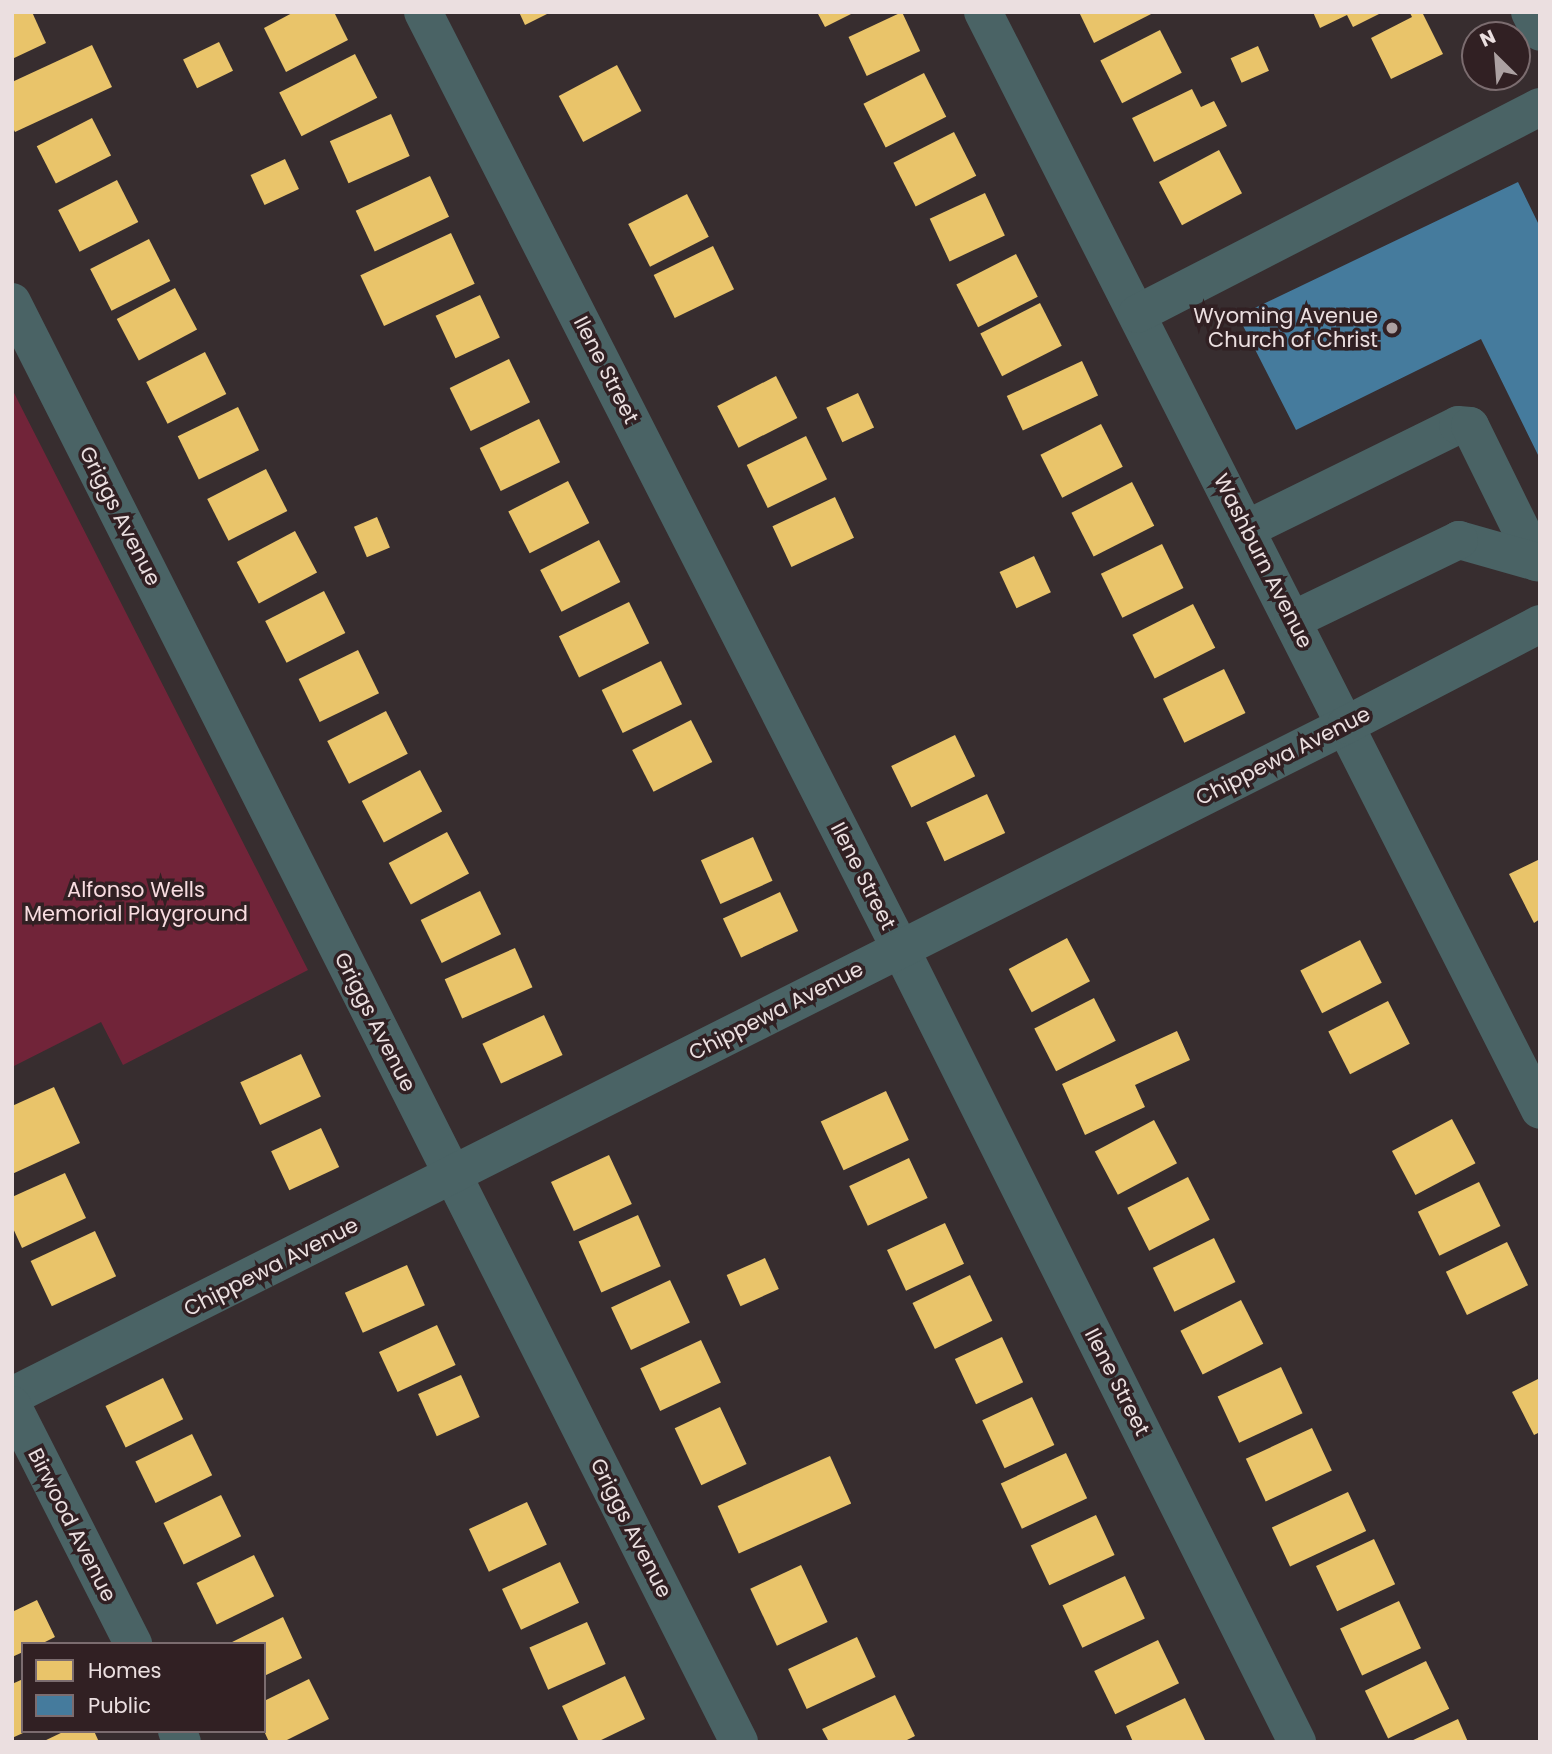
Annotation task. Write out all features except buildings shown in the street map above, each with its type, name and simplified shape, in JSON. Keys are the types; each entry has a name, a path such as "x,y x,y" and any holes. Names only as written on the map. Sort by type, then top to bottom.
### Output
{"street":[{"name":"Ilene Street","path":"423,12 900,948 1297,1742"},
{"name":"Washburn Avenue","path":"983,12 1540,1110"},
{"path":"1530,12 1540,32"},
{"path":"1137,314 1540,107"},
{"name":"Griggs Avenue","path":"12,302 739,1742"},
{"path":"1247,529 1458,425 1470,426 1538,565"},
{"path":"1293,620 1459,540 1538,565"},
{"name":"Chippewa Avenue","path":"12,1396 1346,725 1540,624"},
{"name":"Birwood Avenue","path":"12,1405 132,1642"}],"green space":[{"name":"Alfonso Wells Memorial Playground","path":"12,389 308,970 123,1065 101,1022 12,1067"}],"place":[{"name":"Wyoming Avenue Church of Christ","path":"1392,328"}]}
